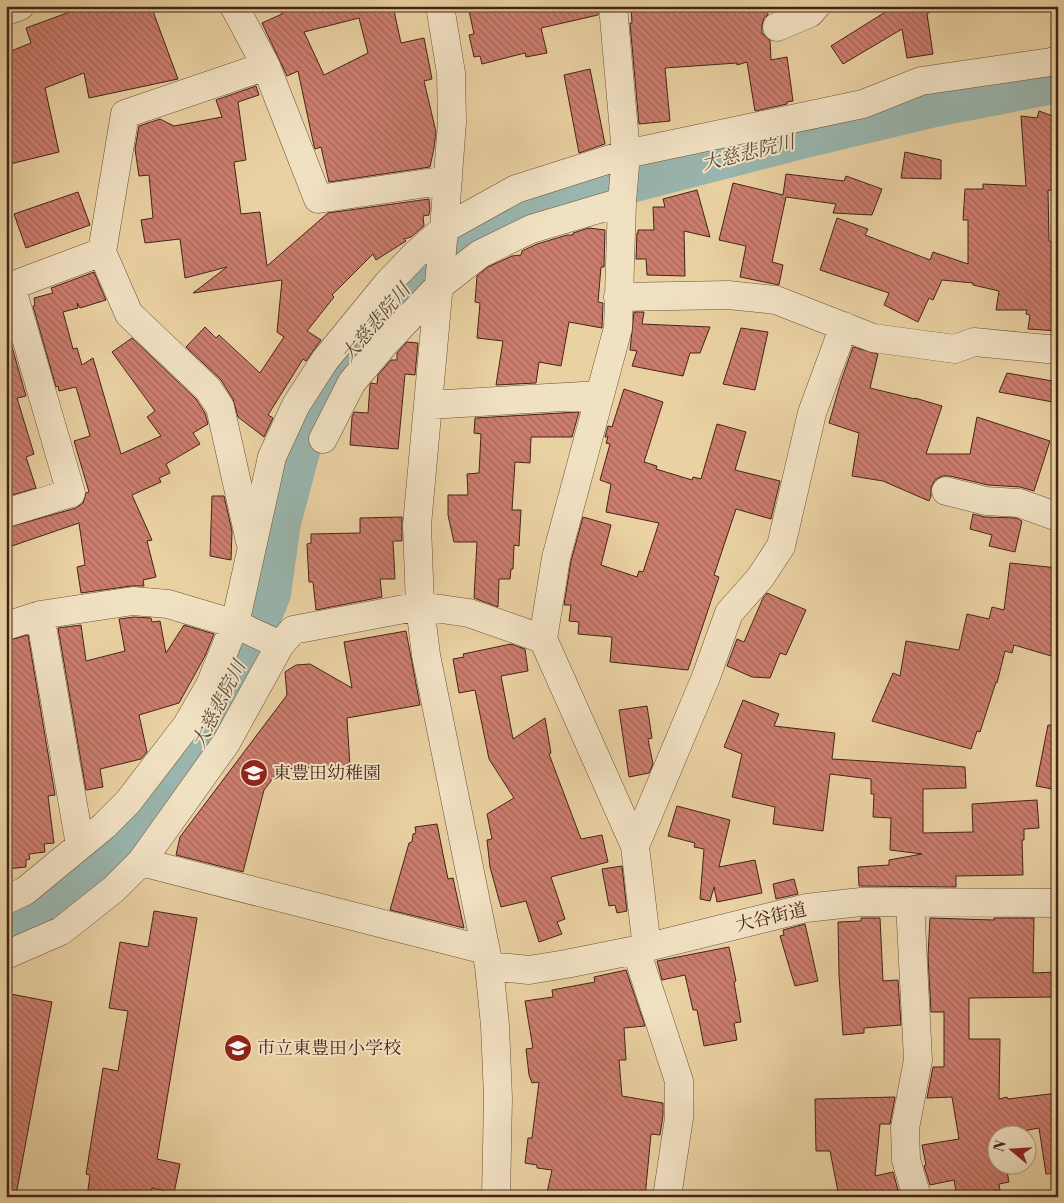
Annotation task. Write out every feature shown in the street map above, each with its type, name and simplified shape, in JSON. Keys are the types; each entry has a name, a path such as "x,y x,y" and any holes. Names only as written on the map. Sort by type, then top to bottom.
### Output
{"street":[{"path":"6,11 20,6"},
{"path":"234,6 266,66 318,199 448,180"},
{"path":"440,6 450,73 452,122 417,525 420,606 426,655 487,958 495,1025 498,1089 496,1197"},
{"path":"613,6 626,154 622,202 618,328 556,558 543,639 635,846 642,949 679,1082 679,1118 667,1197"},
{"path":"777,27 810,14 816,6"},
{"path":"6,900 25,891 104,826 128,802 187,725 210,685 235,624 272,457 296,406 325,360 388,283 444,229 516,190 626,154 863,104 921,81 1058,60"},
{"path":"252,550 220,407 208,389 129,314 102,252 125,114 266,66"},
{"path":"323,439 352,382 386,342 438,287 480,254 531,230 622,202"},
{"path":"6,513 71,494 8,287 102,252"},
{"path":"618,297 728,296 776,300 873,338 955,349 974,342 1058,350"},
{"path":"635,846 706,677 729,613 760,578 782,546 812,413 844,326"},
{"path":"428,405 600,395"},
{"path":"946,491 986,501 1019,503 1058,517"},
{"path":"6,626 40,615 134,601 168,604 235,624 280,644"},
{"path":"6,955 61,931 114,889 142,862 226,743 280,644 293,630 420,606 469,613 543,639"},
{"path":"40,615 80,845"},
{"name":"大谷街道","path":"142,862 529,970 642,949 806,908 862,902 1058,903"},
{"path":"910,902 918,1060 905,1128 906,1160 917,1197"}],"building":[{"path":"86,6 151,6 178,79 89,98 84,73 45,88 59,152 6,165 6,53 31,43 26,28"},
{"path":"279,6 393,6 401,43 424,38 432,79 424,81 436,132 430,167 329,182 321,147 315,149 314,146 298,71 287,76 262,23 282,14","holes":["359,18 368,53 324,75 304,32"]},
{"path":"468,6 598,6 598,15 541,28 547,53 526,57 525,53 482,64 480,56 474,57 469,35 474,34"},
{"path":"631,6 767,6 768,15 764,18 762,33 770,40 771,60 787,57 793,101 755,111 747,62 737,65 737,63 665,68 670,121 639,124 630,23 632,23"},
{"path":"895,6 940,6 927,14 933,54 907,58 902,29 843,64 831,46"},
{"path":"590,69 605,144 579,153 564,75"},
{"path":"256,86 259,95 238,102 246,160 234,162 241,214 260,212 267,266 328,213 429,199 430,209 429,215 423,216 424,226 411,237 404,239 406,241 376,260 373,254 332,295 334,297 307,331 321,340 306,361 303,359 268,415 273,418 264,437 238,417 233,399 221,380 186,347 205,327 216,338 219,335 260,373 284,337 277,332 282,280 193,293 227,267 185,278 180,239 145,243 141,220 153,218 149,175 139,176 135,149 139,126 160,119 174,126 222,117 216,100"},
{"path":"1039,111 1058,118 1058,191 1048,190 1049,241 1058,244 1058,331 1028,329 1030,315 1026,314 1027,310 996,310 999,291 973,285 973,283 942,280 933,300 929,298 918,322 884,305 889,293 820,270 837,218 868,229 865,235 930,260 933,252 968,264 968,220 963,220 965,189 983,189 983,184 1026,186 1021,116 1037,118"},
{"path":"905,152 941,160 941,179 901,178"},
{"path":"786,174 844,181 846,176 882,189 872,215 833,213 836,204 786,197 772,262 783,265 779,285 740,277 746,246 719,240 733,183 783,195"},
{"path":"697,190 710,237 684,231 685,276 647,275 646,259 636,259 638,230 654,230 653,207 665,207 663,199"},
{"path":"78,192 90,225 26,248 14,214"},
{"path":"589,228 605,230 604,267 601,267 598,302 603,303 602,328 569,322 561,366 539,362 536,383 496,385 503,341 477,338 480,303 475,302 477,276 488,267 512,256 521,255 522,251 537,244 573,235 573,233"},
{"path":"94,272 106,300 80,308 77,303 78,308 63,312 73,349 77,348 82,365 93,358 121,454 161,436 147,417 155,411 112,352 132,338 196,399 205,413 208,424 193,433 200,444 166,464 170,473 159,478 161,482 132,495 152,540 147,541 156,577 143,580 144,586 81,593 77,567 85,565 79,523 6,548 6,528 76,508 83,503 86,493 89,492 74,441 90,436 76,387 59,391 58,386 56,387 33,306 35,305 34,298 53,293 51,288"},
{"path":"634,312 644,312 642,324 710,327 700,353 690,353 683,376 632,366 637,351 630,350"},
{"path":"6,326 26,396 17,398 34,454 26,457 36,488 6,497"},
{"path":"741,328 768,332 755,390 723,384"},
{"path":"407,342 418,343 415,375 405,374 398,449 350,445 354,412 368,413 371,383 377,384 378,375 391,360 397,360 397,353"},
{"path":"853,347 878,354 870,388 942,406 926,454 970,454 977,417 1050,441 1034,491 1020,487 988,485 950,476 942,476 935,480 931,487 929,501 883,481 852,476 859,433 829,423"},
{"path":"1007,373 1058,382 1058,403 999,392"},
{"path":"624,389 663,402 644,462 657,466 656,469 692,480 693,477 701,479 717,424 746,432 735,470 780,481 771,519 736,509 714,575 719,577 688,670 610,662 612,637 578,634 579,622 569,621 571,605 564,605 571,561 583,517 611,525 601,565 637,577 639,571 643,572 659,523 606,512 611,484 600,480 610,444 606,443 608,437 605,437 608,426 612,427"},
{"path":"579,412 572,437 531,437 530,463 515,462 512,510 521,510 519,546 514,545 513,569 511,569 510,579 499,579 498,607 474,598 477,542 454,542 448,515 448,495 468,495 467,474 479,473 481,434 474,433 475,418"},
{"path":"212,496 224,496 232,531 231,560 210,556"},
{"path":"973,514 985,517 1016,518 1022,521 1015,552 989,546 992,535 970,529"},
{"path":"402,517 402,541 393,541 395,579 380,579 382,597 316,610 313,582 309,582 307,544 311,543 311,534 360,533 360,518"},
{"path":"1010,563 1058,568 1058,658 1014,645 1012,653 1005,651 997,683 980,732 977,731 971,749 872,721 893,673 900,676 906,641 959,650 967,614 989,619 992,607 1004,610"},
{"path":"767,593 806,610 786,655 780,653 770,678 752,677 727,666 737,639 744,642"},
{"path":"134,617 151,618 152,622 160,621 166,653 184,625 214,634 205,656 179,703 139,715 147,752 141,759 100,769 103,787 86,790 58,628 81,625 86,661 125,651 119,619"},
{"path":"406,631 420,705 347,718 350,766 280,769 264,790 243,872 176,855 180,837 287,695 285,672 296,665 310,664 352,688 344,642"},
{"path":"28,635 55,795 48,796 54,843 44,844 45,852 29,854 30,859 26,860 26,867 6,869 6,641"},
{"path":"511,644 525,649 528,671 501,676 513,739 545,718 551,753 549,754 581,839 602,835 608,862 551,877 565,919 557,922 562,934 539,942 526,901 501,907 490,867 487,840 492,839 487,814 514,798 489,759 475,690 459,693 453,659 464,657 463,654"},
{"path":"743,700 779,714 774,726 835,733 832,759 965,767 966,788 923,789 923,833 973,832 972,804 1037,800 1039,828 1024,829 1024,840 1022,840 1023,875 956,876 956,887 859,886 858,867 889,865 889,860 922,854 890,850 891,818 873,817 874,794 871,794 871,779 830,774 823,831 773,824 775,807 732,797 742,754 724,747"},
{"path":"647,706 652,738 648,739 653,764 649,773 629,777 619,710"},
{"path":"1048,725 1058,726 1058,790 1036,786"},
{"path":"677,806 730,820 719,867 755,860 762,893 717,902 714,887 710,901 700,899 704,849 694,847 695,843 668,836"},
{"path":"437,824 448,879 453,878 464,928 390,910 409,843 412,842 413,834 416,833 415,827"},
{"path":"622,866 627,911 617,913 615,905 609,906 602,869"},
{"path":"794,879 798,894 776,899 773,884"},
{"path":"154,911 197,918 157,1159 180,1164 174,1193 152,1188 150,1197 126,1192 125,1197 87,1197 90,1175 86,1174 103,1068 118,1071 128,1011 109,1008 120,942 148,947"},
{"path":"861,918 880,918 883,981 898,980 901,1025 864,1028 864,1033 843,1035 838,922 861,921"},
{"path":"930,918 994,920 994,918 1034,918 1033,973 1056,972 1056,997 969,998 969,1039 1000,1039 999,1099 1058,1093 1058,1173 1046,1174 1039,1128 1036,1129 1036,1126 986,1126 986,1176 1008,1176 1009,1182 999,1184 1000,1190 957,1197 954,1180 930,1185 924,1166 926,1165 922,1145 959,1139 952,1097 927,1098 933,1067 944,1067 944,1012 931,1012 928,956"},
{"path":"805,924 818,981 795,986 780,936 784,935 783,930"},
{"path":"729,947 736,981 734,982 741,1022 734,1023 737,1040 704,1046 697,1010 693,1010 685,975 662,980 657,961"},
{"path":"626,970 645,1026 624,1028 626,1060 619,1060 622,1096 663,1103 660,1135 651,1134 645,1197 546,1197 552,1170 537,1168 537,1165 525,1163 528,1138 532,1138 539,1082 532,1083 529,1075 526,1049 533,1048 525,1001 553,997 552,990 595,982 594,977"},
{"path":"6,993 52,1002 16,1195 6,1195"},
{"path":"895,1097 890,1124 880,1124 875,1176 893,1172 900,1197 839,1197 830,1151 816,1151 815,1099"}],"waterway":[{"name":"大慈悲院川","path":"6,930 111,864 152,821 182,774 238,671 269,593 279,522 302,436 339,365 393,296 435,257 489,229 539,208 592,191 930,106 1058,81"}],"place":[{"name":"東豊田幼稚園","path":"254,773"},
{"name":"市立東豊田小学校","path":"238,1048"}]}
